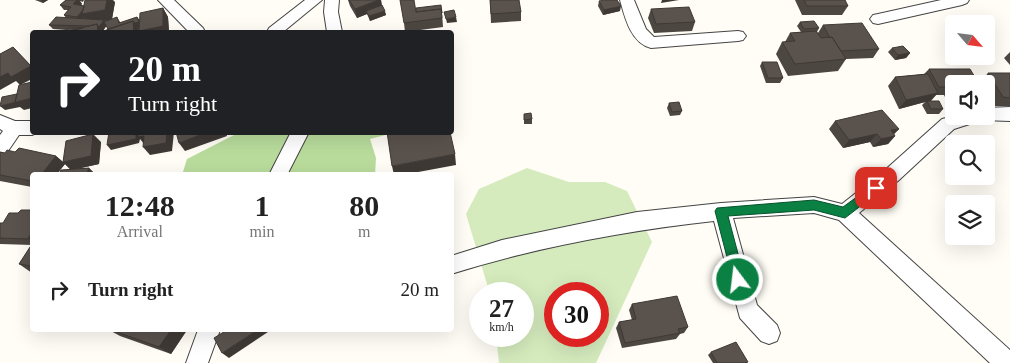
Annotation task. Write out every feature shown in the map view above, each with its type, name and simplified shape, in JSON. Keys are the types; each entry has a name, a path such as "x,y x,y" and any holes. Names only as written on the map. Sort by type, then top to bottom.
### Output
{"street":[{"path":"165,0 196,30"},
{"path":"277,30 315,0"},
{"path":"332,0 331,12 335,30"},
{"path":"627,0 634,20 643,36 651,43 738,36"},
{"path":"878,19 962,0"},
{"path":"995,115 1010,114"},
{"path":"0,149 7,125 30,128"},
{"path":"845,213 898,170 947,125"},
{"path":"280,172 298,135"},
{"path":"454,264 502,249 637,221 721,211 814,205 845,213 1007,363"},
{"path":"721,211 748,311 769,333"},
{"path":"197,363 208,332"}],"green space":[{"path":"234,135 385,135 370,139 376,158 375,172 183,172 187,159"},
{"path":"527,168 569,182 605,182 627,191 652,242 609,335 609,282 544,282 544,347 603,347 596,363 499,363 497,347 534,347 534,282 486,282 466,214 479,189"}],"building":[{"path":"66,0 77,0 73,4 84,6 77,17 64,15 71,7 60,5"},
{"path":"85,0 107,0 105,10 82,14"},
{"path":"349,0 379,0 355,9"},
{"path":"400,0 414,0 416,12 441,9 442,18 404,23"},
{"path":"490,0 519,0 521,12 491,14"},
{"path":"617,0 621,6 604,10 599,1"},
{"path":"804,0 845,0 848,6 807,6"},
{"path":"382,5 385,11 369,16 366,11"},
{"path":"441,5 442,13 441,9 416,12 416,8"},
{"path":"689,7 695,22 656,24 651,9"},
{"path":"163,8 163,26 139,30 140,13"},
{"path":"454,10 456,17 446,19 444,12"},
{"path":"56,17 104,20 99,27 97,24 89,26 49,25"},
{"path":"117,17 119,23 137,17 139,22 135,23 133,21 108,29 104,22"},
{"path":"133,21 134,30 107,30"},
{"path":"814,21 819,28 804,29 800,22"},
{"path":"862,23 879,49 841,51 832,37 830,38 823,25"},
{"path":"97,24 98,30 73,30"},
{"path":"68,28 83,28 74,30 66,30"},
{"path":"816,31 821,38 832,37 846,59 795,64 782,42 795,41 790,33"},
{"path":"903,46 910,53 898,55 892,48"},
{"path":"13,47 30,67 11,77 8,73 0,77 0,54"},
{"path":"762,62 777,62 783,78 768,78"},
{"path":"929,69 970,69 974,75 945,75 945,87 939,87"},
{"path":"988,73 1010,73 1010,98 1003,97 995,84 995,75 989,75"},
{"path":"928,74 938,93 906,100 895,77"},
{"path":"30,82 30,98 15,102 19,85"},
{"path":"17,94 16,102 0,106 2,97"},
{"path":"927,101 939,101 943,109 931,109"},
{"path":"679,102 682,111 672,112 669,103"},
{"path":"882,110 899,129 891,130 895,136 881,139 877,134 849,140 835,121"},
{"path":"531,113 532,119 524,120 524,114"},
{"path":"93,135 91,156 63,162 66,141"},
{"path":"109,135 136,135 136,139 107,145"},
{"path":"138,135 167,135 166,143 143,147 144,136 138,137"},
{"path":"177,135 199,135 179,143"},
{"path":"387,135 451,135 455,154 392,166"},
{"path":"19,148 56,156 43,172 30,172 30,181 0,175 0,152 5,153 7,150 15,152"},
{"path":"89,168 87,172 60,172 61,170"},
{"path":"21,210 30,210 30,236 28,239 0,238 0,223 3,223 9,213 18,213"},
{"path":"30,247 30,266 19,264"},
{"path":"677,296 688,327 678,329 680,333 625,343 619,322 636,319 632,304"},
{"path":"117,332 170,332 159,347"},
{"path":"224,332 254,332 222,353 214,338"},
{"path":"736,342 748,362 717,363 711,352"}],"route":[{"path":"738,280 721,211 821,205 845,213 876,188"}]}
